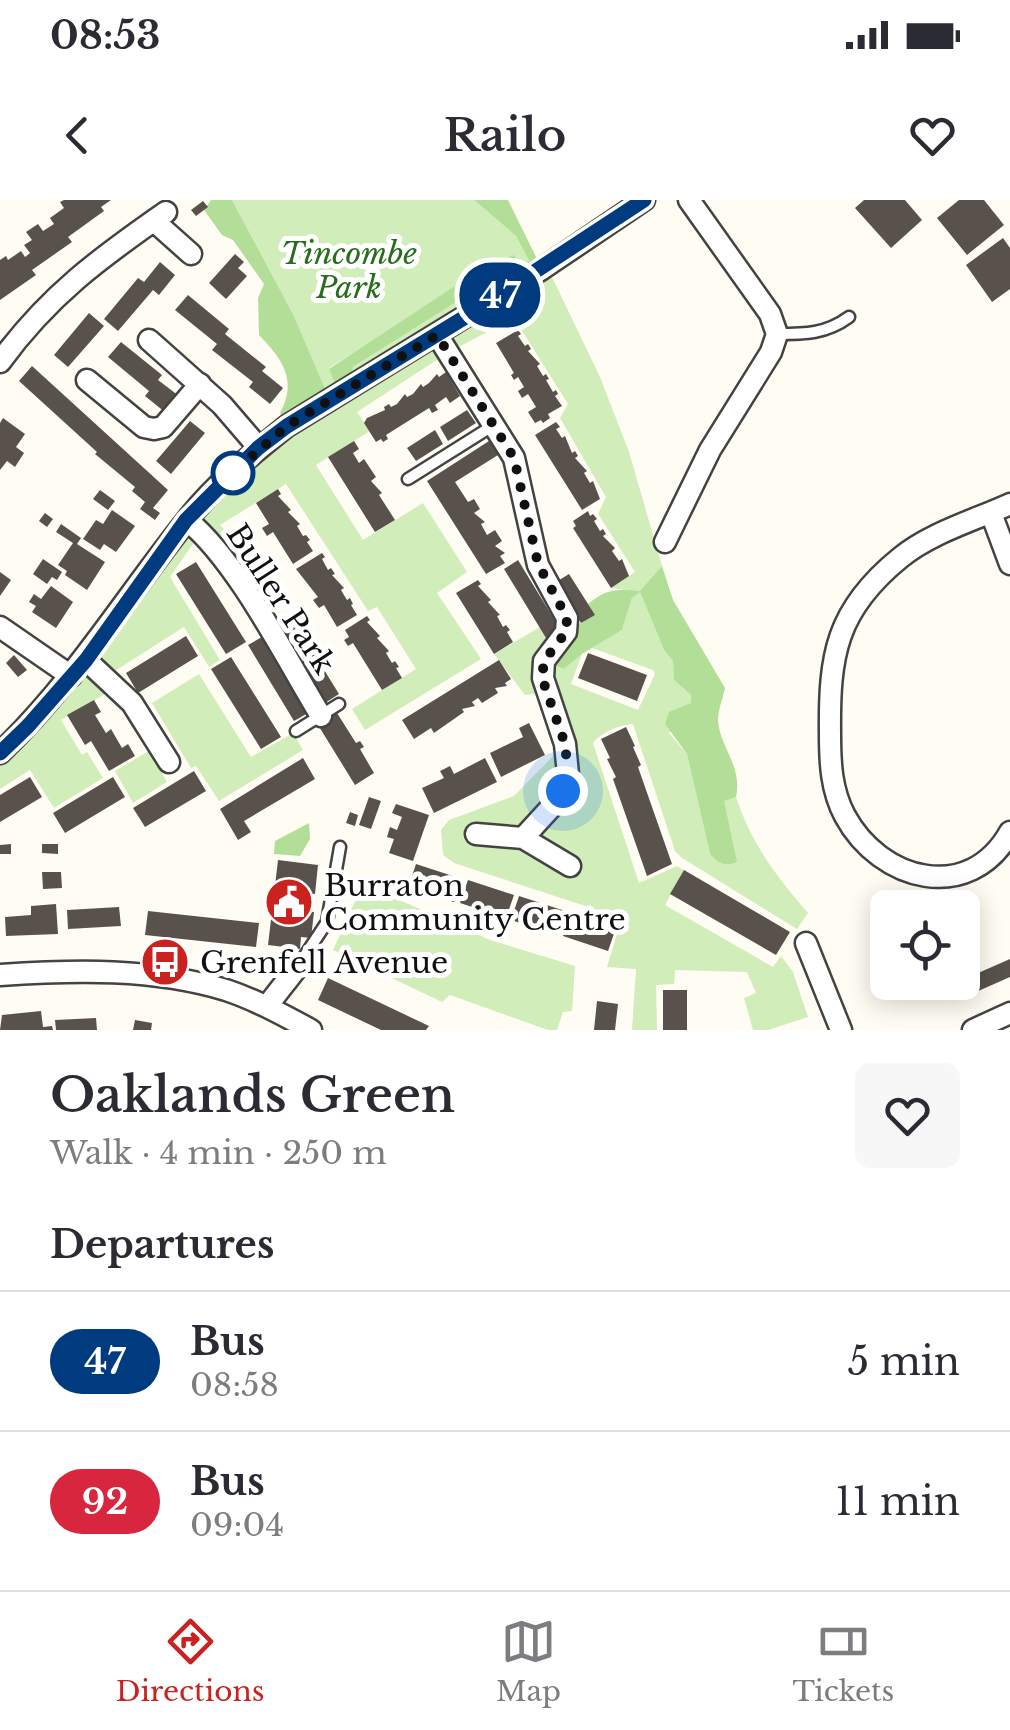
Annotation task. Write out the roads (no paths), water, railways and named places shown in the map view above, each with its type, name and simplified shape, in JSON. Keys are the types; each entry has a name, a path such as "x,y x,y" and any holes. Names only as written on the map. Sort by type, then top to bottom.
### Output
{"street":[{"path":"0,753 86,660 186,520 258,448 644,200"},
{"path":"666,542 710,450 772,352 777,334 770,314 688,200"},
{"path":"0,362 49,303 147,219 191,254"},
{"path":"437,335 514,458 538,564 567,618 566,632 544,661 542,678 565,744 568,774 556,802 523,838"},
{"path":"149,339 200,384 258,448"},
{"path":"86,381 144,427 154,430 162,427 200,384"},
{"path":"1010,564 1000,508 902,556 854,606 840,632 832,660 830,761 833,786 846,817 864,840 891,863 916,876 963,874 984,863 1010,832"},
{"name":"Buller Park","path":"186,520 208,538 227,563 321,716"},
{"path":"0,626 71,676"},
{"path":"86,660 132,702 170,762"},
{"path":"476,834 523,838 570,866"},
{"path":"806,943 842,1030"},
{"path":"0,975 68,970 114,972 224,990 266,1006 311,1030"},
{"path":"266,1006 296,970"},
{"path":"973,1030 1010,1013"}],"lane":[{"path":"777,334 826,330 849,318"},
{"path":"408,479 494,425"},
{"path":"296,731 340,704"},
{"path":"296,970 327,922 340,848"}],"place":[{"name":"Burraton Community Centre","path":"289,902"},
{"name":"Grenfell Avenue","path":"165,962"}],"park label":[{"name":"Tincombe Park","path":"349,270"}]}
